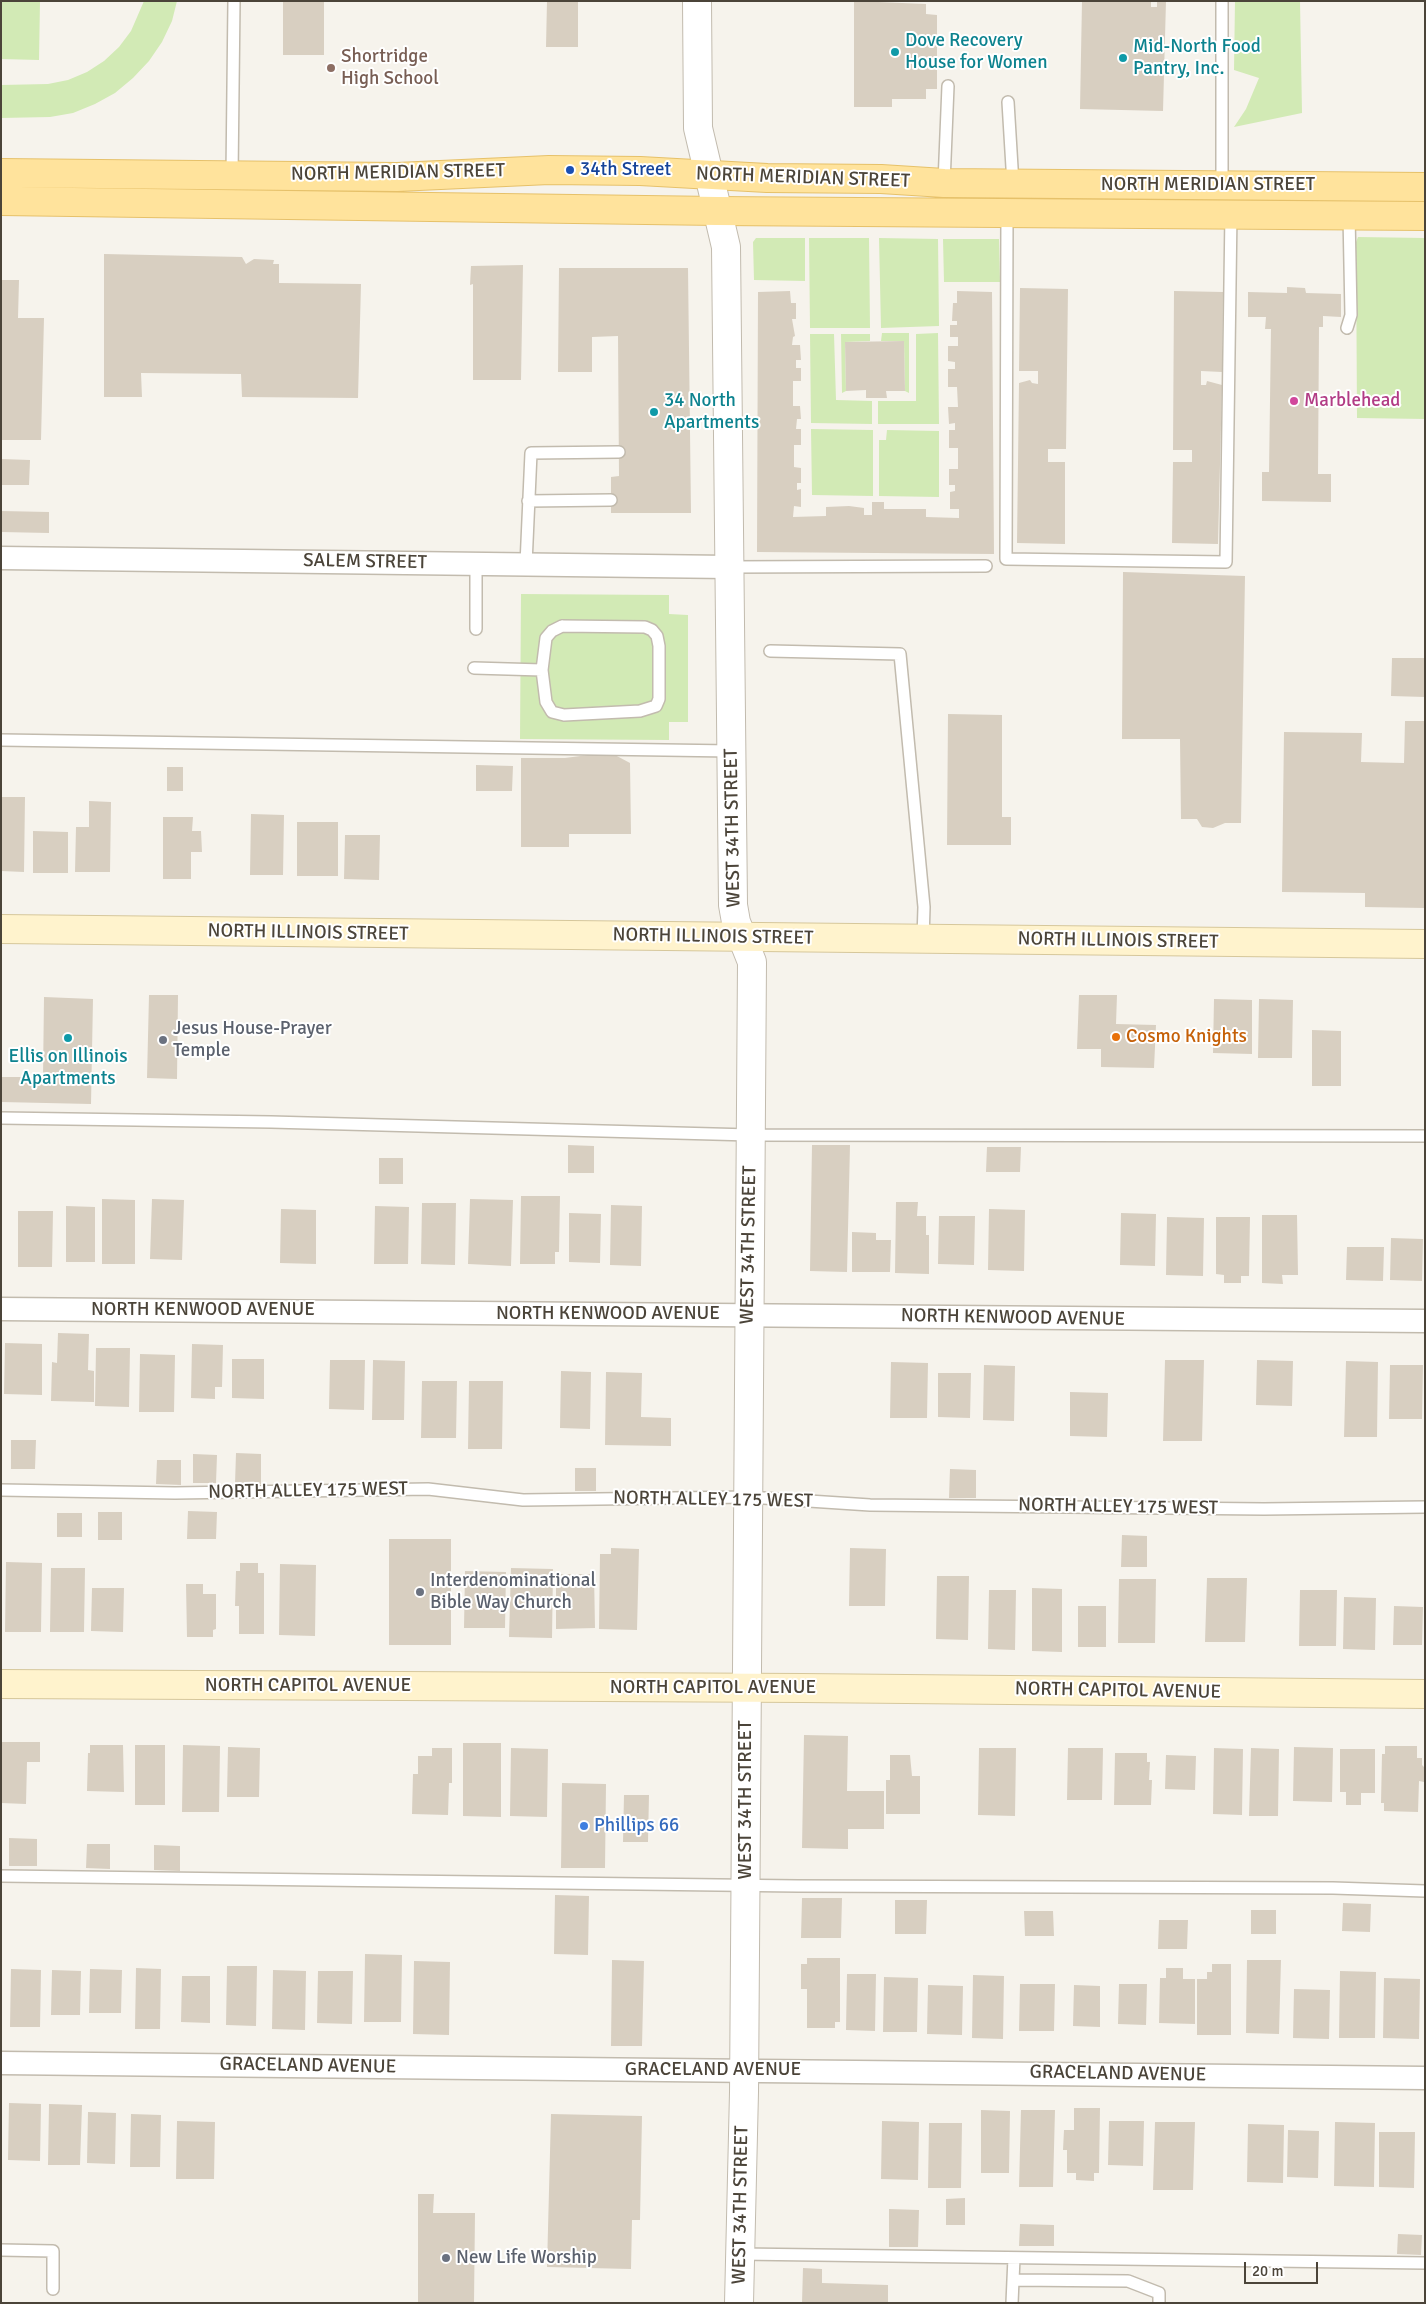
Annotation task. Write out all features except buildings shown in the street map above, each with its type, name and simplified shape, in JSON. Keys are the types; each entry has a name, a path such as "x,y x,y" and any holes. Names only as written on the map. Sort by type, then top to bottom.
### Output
{"main road":[{"name":"NORTH MERIDIAN STREET","path":"1,173 397,176 548,170 640,171 713,193 767,178 881,179 944,183 1013,184 1425,187"},
{"name":"NORTH MERIDIAN STREET","path":"1,201 713,193 1006,212 1425,216"},
{"name":"NORTH ILLINOIS STREET","path":"1,929 1425,944"},
{"name":"NORTH CAPITOL AVENUE","path":"1,1684 1425,1694"}],"street":[{"name":"WEST 34TH STREET","path":"697,1 698,128 726,247 733,905 736,922 752,962 748,1315 746,1885 739,2303"},
{"name":"SALEM STREET","path":"1,558 729,567"},
{"name":"NORTH KENWOOD AVENUE","path":"1,1309 1425,1321"},
{"name":"GRACELAND AVENUE","path":"1,2063 1425,2078"}],"lane":[{"path":"232,175 234,1"},
{"path":"1222,1 1222,185"},
{"path":"944,183 948,86"},
{"path":"1008,102 1013,184"},
{"path":"1006,212 1006,559 1226,562 1231,213"},
{"path":"1347,328 1351,315 1349,215"},
{"path":"526,564 531,453 619,452"},
{"path":"528,501 611,500"},
{"path":"476,564 476,629"},
{"path":"729,567 986,566"},
{"path":"562,626 645,628 652,630 658,636 659,699 656,706 640,711 564,715 552,712 546,702 542,670 546,638 552,631 562,626"},
{"path":"770,651 900,654 924,907 922,939"},
{"path":"474,668 542,670"},
{"path":"1,740 731,751"},
{"path":"1,1118 271,1122 750,1135 1425,1136"},
{"name":"NORTH ALLEY 175 WEST","path":"1,1490 185,1493 428,1490 523,1500 748,1497 870,1505 1264,1509 1425,1507"},
{"path":"1,1876 746,1885 1333,1888 1425,1891"},
{"path":"1,2250 53,2251 53,2289"},
{"path":"740,2254 1425,2263"},
{"path":"1012,2303 1014,2258"},
{"path":"1012,2280 1128,2281 1159,2293 1159,2303"}],"green space":[{"path":"1,1 40,1 39,60 1,59"},
{"path":"144,1 177,1 172,21 162,42 149,61 115,93 73,113 50,117 1,118 1,85 48,84 68,80 87,72 104,61 119,47 131,31"},
{"path":"1235,1 1300,1 1302,113 1234,127 1246,109 1259,78 1234,70"},
{"path":"1358,237 1425,238 1425,419 1357,418 1356,242"},
{"path":"756,238 805,238 805,281 754,280 753,242"},
{"path":"809,238 869,238 870,328 810,328"},
{"path":"879,238 938,239 939,326 881,328"},
{"path":"943,239 999,239 1000,282 944,282"},
{"path":"882,333 909,333 909,393 905,391 904,341 881,341"},
{"path":"938,333 939,424 878,424 878,401 916,401 916,334"},
{"path":"810,334 834,334 836,400 872,401 872,424 811,423"},
{"path":"841,334 870,334 870,341 845,342 846,391 842,393"},
{"path":"811,429 873,430 873,496 812,495"},
{"path":"887,430 939,431 939,497 879,496 879,440 886,440"},
{"path":"521,594 669,595 669,614 688,615 688,722 669,722 669,740 520,739"}],"place":[{"name":"Dove Recovery House for Women","path":"895,52"},
{"name":"Mid-North Food Pantry, Inc.","path":"1123,58"},
{"name":"Shortridge High School","path":"331,68"},
{"name":"34th Street","path":"570,170"},
{"name":"Marblehead","path":"1294,401"},
{"name":"34 North Apartments","path":"654,412"},
{"name":"Cosmo Knights","path":"1116,1037"},
{"name":"Ellis on Illinois Apartments","path":"68,1038"},
{"name":"Jesus House-Prayer Temple","path":"163,1040"},
{"name":"Interdenominational Bible Way Church","path":"420,1592"},
{"name":"Phillips 66","path":"584,1826"},
{"name":"New Life Worship","path":"446,2258"}]}
